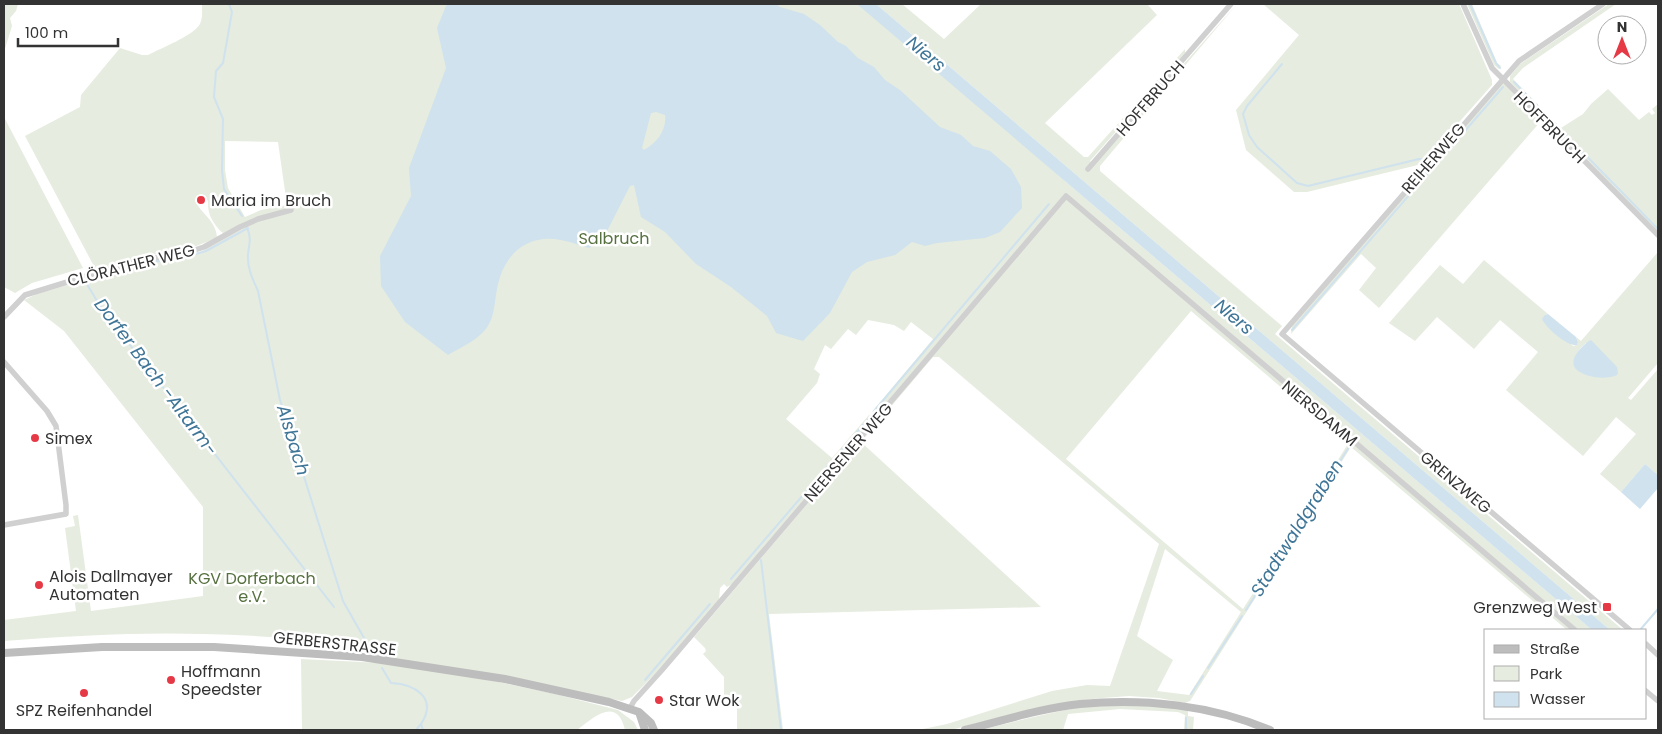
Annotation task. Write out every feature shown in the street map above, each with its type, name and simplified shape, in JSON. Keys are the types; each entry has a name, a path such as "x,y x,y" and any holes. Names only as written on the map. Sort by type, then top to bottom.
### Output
{"street":[{"name":"HOFFBRUCH","path":"1088,169 1231,4"},
{"name":"HOFFBRUCH","path":"1464,4 1492,68 1658,236"},
{"name":"REIHERWEG","path":"1282,334 1519,60 1604,4"},
{"name":"NIERSDAMM","path":"1066,196 1574,629"},
{"name":"NEERSENER WEG","path":"630,708 1066,196"},
{"name":"CLÖRATHER WEG","path":"4,317 25,294 139,260 182,254 204,247 258,218 290,210"},
{"name":"GRENZWEG","path":"1282,334 1629,629"},
{"path":"4,362 47,411 56,426 66,505 66,514 4,525"},
{"path":"1647,645 1658,655"},
{"name":"GERBERSTRASSE","path":"4,653 102,647 206,647 362,657 505,680 602,700 639,712"},
{"path":"1647,692 1658,702"},
{"path":"965,730 1015,717 1079,704 1135,702 1194,708 1246,720 1270,730"},
{"path":"639,712 645,730"},
{"path":"639,712 654,730"}],"green space":[{"path":"4,4 18,4 16,11 10,18 12,26 4,52"},
{"name":"Salbruch","path":"202,4 866,4 1066,182 1591,629 1566,629 1351,447 1190,701 1185,703 1159,698 1129,696 1102,698 1074,701 1024,711 951,730 918,730 947,724 1052,691 1087,685 1110,686 1159,544 939,357 933,357 861,442 1041,607 769,614 783,730 737,730 737,697 724,696 724,677 703,654 706,651 705,648 694,637 1063,204 1059,201 878,413 874,414 872,412 933,339 911,322 904,331 894,325 868,320 856,335 848,329 831,349 825,345 814,369 820,374 817,383 786,419 832,458 869,415 872,417 870,422 732,584 727,587 724,584 720,588 719,600 660,669 632,697 622,701 482,672 377,656 371,646 308,640 225,635 154,634 4,641 4,620 76,611 65,528 75,526 73,516 78,515 91,611 203,596 203,507 64,331 24,300 37,294 120,268 142,262 182,257 202,251 244,228 223,233 211,217 205,195 195,201 214,226 217,237 188,248 130,259 96,270 25,136 80,107 81,95 120,48 148,55 191,33 200,24","holes":["225,141 278,142 287,205 261,210 245,217 228,188 225,170","1191,311 1348,444 1243,609 1066,459","1165,549 1241,612 1189,695 1157,691 1173,660 1137,636"]},
{"path":"876,4 902,4 944,39 981,4 1147,4 1157,15 1045,123 1084,157 1088,157 1185,49 1185,53 1090,161 1094,165 1237,4 1100,166 1100,171 1282,326 1275,334 1622,629 1609,629"},
{"path":"1263,4 1459,4 1492,80 1492,85 1422,164 1307,192 1294,192 1246,150 1236,110 1299,35"},
{"path":"1467,4 1472,4 1497,63 1501,66 1499,69 1494,65"},
{"path":"1609,4 1616,4 1600,15 1597,15 1597,17 1523,68 1513,79 1561,128 1583,114 1608,89 1639,120 1649,112 1652,115 1655,113 1652,109 1658,104 1658,232 1510,82 1510,76 1520,64"},
{"path":"1503,82 1541,121 1379,308 1359,290 1376,268 1361,254 1291,334 1292,326"},
{"path":"4,117 83,268 32,283 15,293 4,287"},
{"path":"1658,252 1658,363 1628,398 1631,400 1658,369 1658,475 1645,464 1621,492 1600,474 1636,434 1616,417 1583,456 1506,390 1538,352 1500,320 1474,349 1437,317 1415,341 1389,323 1440,265 1463,284 1484,260 1548,314 1545,315 1573,346 1577,345 1578,342 1576,337 1581,341","holes":["1586,343 1593,376 1575,367 1578,353"]},
{"path":"301,659 381,663 479,678 555,694 618,710 634,722 638,730 625,730 617,714 604,712 577,730 302,730"},
{"path":"1145,704 1188,709 1188,716 1194,717 1193,730 1184,730 1185,715 1178,712 1120,709 1068,714 1063,730 980,730 1082,707"}],"water":[{"path":"448,4 776,4 804,14 820,25 858,58 874,67 885,80 900,90 940,127 961,135 973,146 990,151 1011,169 1021,187 1022,208 1000,232 985,238 925,246 912,242 895,255 867,262 852,272 830,313 803,341 776,333 767,316 731,287 696,264 665,232 641,217 634,185 630,186 603,239 589,248 561,240 544,239 520,248 508,260 500,276 493,314 487,328 472,342 448,355 405,322 381,286 380,256 411,196 409,168 446,68 437,28","holes":["656,112 665,115 663,131 653,144 644,150 642,148 651,113"]},
{"name":"Niers","path":"857,4 876,4 1609,629 1591,629"},
{"path":"1548,314 1576,337 1577,345 1563,340 1548,327 1542,319"},
{"path":"1591,340 1617,367 1617,375 1613,377 1591,376 1581,373 1574,366 1573,362 1577,353"},
{"path":"1645,464 1658,475 1658,488 1640,509 1621,492"}],"waterway":[{"name":"Alsbach","path":"229,4 232,12 223,63 216,71 214,97 223,119 222,170 224,189 242,216"},
{"path":"1470,4 1500,68"},
{"path":"1282,64 1247,106 1243,114 1249,135 1257,147 1297,183 1308,186 1419,159 1426,159"},
{"path":"1514,82 1658,229"},
{"path":"1292,330 1503,87"},
{"path":"874,411 1049,204"},
{"name":"Alsbach","path":"247,227 250,239 248,265 258,291 280,400 343,601 368,645"},
{"name":"Dorfer Bach -Altarm-","path":"123,268 143,263 182,258 206,251 248,228"},
{"name":"Dorfer Bach -Altarm-","path":"116,270 85,281 102,309 334,607"},
{"path":"731,579 870,417"},
{"name":"Stadtwaldgraben","path":"1246,610 1349,447"},
{"path":"761,560 781,730"},
{"path":"645,680 710,604"},
{"path":"1641,629 1658,609"},
{"name":"Stadtwaldgraben","path":"1208,668 1242,616"},
{"name":"Alsbach","path":"382,668 391,683 408,686 421,694 425,700 427,707 426,715 421,724 423,730"},
{"name":"Stadtwaldgraben","path":"1191,694 1203,676"},
{"name":"Stadtwaldgraben","path":"1186,718 1186,730"},
{"name":"Alsbach","path":"416,730 421,724"}],"place":[{"name":"Maria im Bruch","path":"201,200"},
{"name":"Simex","path":"35,438"},
{"name":"Alois Dallmayer Automaten","path":"39,585"},
{"name":"Grenzweg West","path":"1607,607"},
{"name":"Hoffmann Speedster","path":"171,680"},
{"name":"SPZ Reifenhandel","path":"84,693"},
{"name":"Star Wok","path":"659,700"}],"park label":[{"name":"KGV Dorferbach e.V.","path":"252,587"}]}
